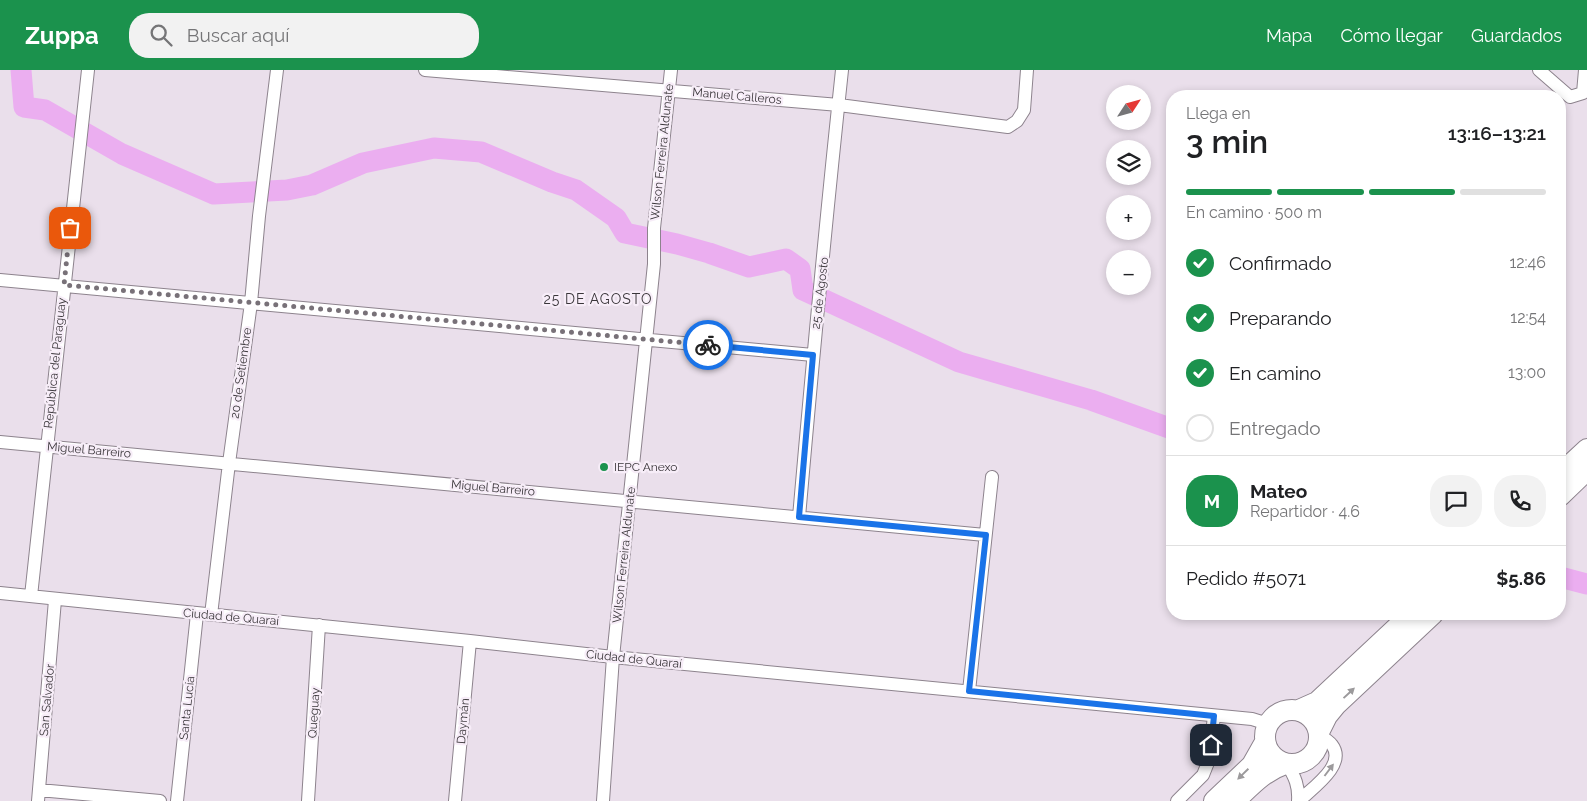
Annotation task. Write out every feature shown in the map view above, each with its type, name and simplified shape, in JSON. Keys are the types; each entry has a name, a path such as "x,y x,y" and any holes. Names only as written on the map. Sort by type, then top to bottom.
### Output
{"main road":[{"path":"1566,468 1587,449"},
{"path":"1566,490 1587,470"},
{"path":"1214,801 1252,766 1266,733 1278,714 1299,710 1317,702 1405,620"},
{"path":"1319,733 1327,716 1336,705 1427,620"},
{"path":"1235,801 1273,768 1286,764 1299,764 1312,756 1319,743 1319,733 1313,719 1299,710"},
{"path":"1266,733 1272,756 1286,764"}],"street":[{"name":"República del Paraguay","path":"31,596 88,70"},
{"name":"20 de Setiembre","path":"211,615 251,303 263,180 277,70"},
{"name":"Manuel Calleros","path":"425,70 838,105 1008,127 1017,121 1024,110 1027,70"},
{"name":"Wilson Ferreira Aldunate","path":"603,801 613,657 654,264 654,228 670,70"},
{"name":"25 de Agosto","path":"799,517 816,320 842,70"},
{"path":"1539,70 1562,90"},
{"path":"1566,94 1570,97 1583,93 1585,70"},
{"path":"0,280 813,355"},
{"name":"Miguel Barreiro","path":"0,442 986,535"},
{"path":"969,691 992,477"},
{"name":"Ciudad de Quaraí","path":"0,593 613,657 1252,719 1266,733"},
{"name":"San Salvador","path":"39,795 55,600"},
{"name":"Santa Lucía","path":"177,801 197,614"},
{"name":"Queguay","path":"308,801 319,625"},
{"name":"Daymán","path":"455,801 470,641"},
{"path":"1177,801 1203,774 1209,760 1214,716"},
{"path":"1299,801 1333,768 1336,758 1335,750 1331,743 1319,733"},
{"path":"1286,764 1295,778 1299,790 1299,801"},
{"path":"39,795 160,801"}],"waterway":[{"path":"21,70 24,107 45,110 122,154 214,194 287,190 312,185 363,163 434,148 481,152 576,190 616,218 625,233 677,244 749,267 786,259 800,269 803,290 959,362 1091,400 1166,427"},
{"path":"1566,579 1587,584"}],"way so far":[{"path":"70,228 64,285 708,345"}],"place":[{"name":"IEPC Anexo","path":"604,467"}],"district":[{"name":"25 DE AGOSTO","path":"598,299"}],"route":[{"path":"708,345 813,355 799,517 986,535 969,691 1214,716 1211,745"}]}
